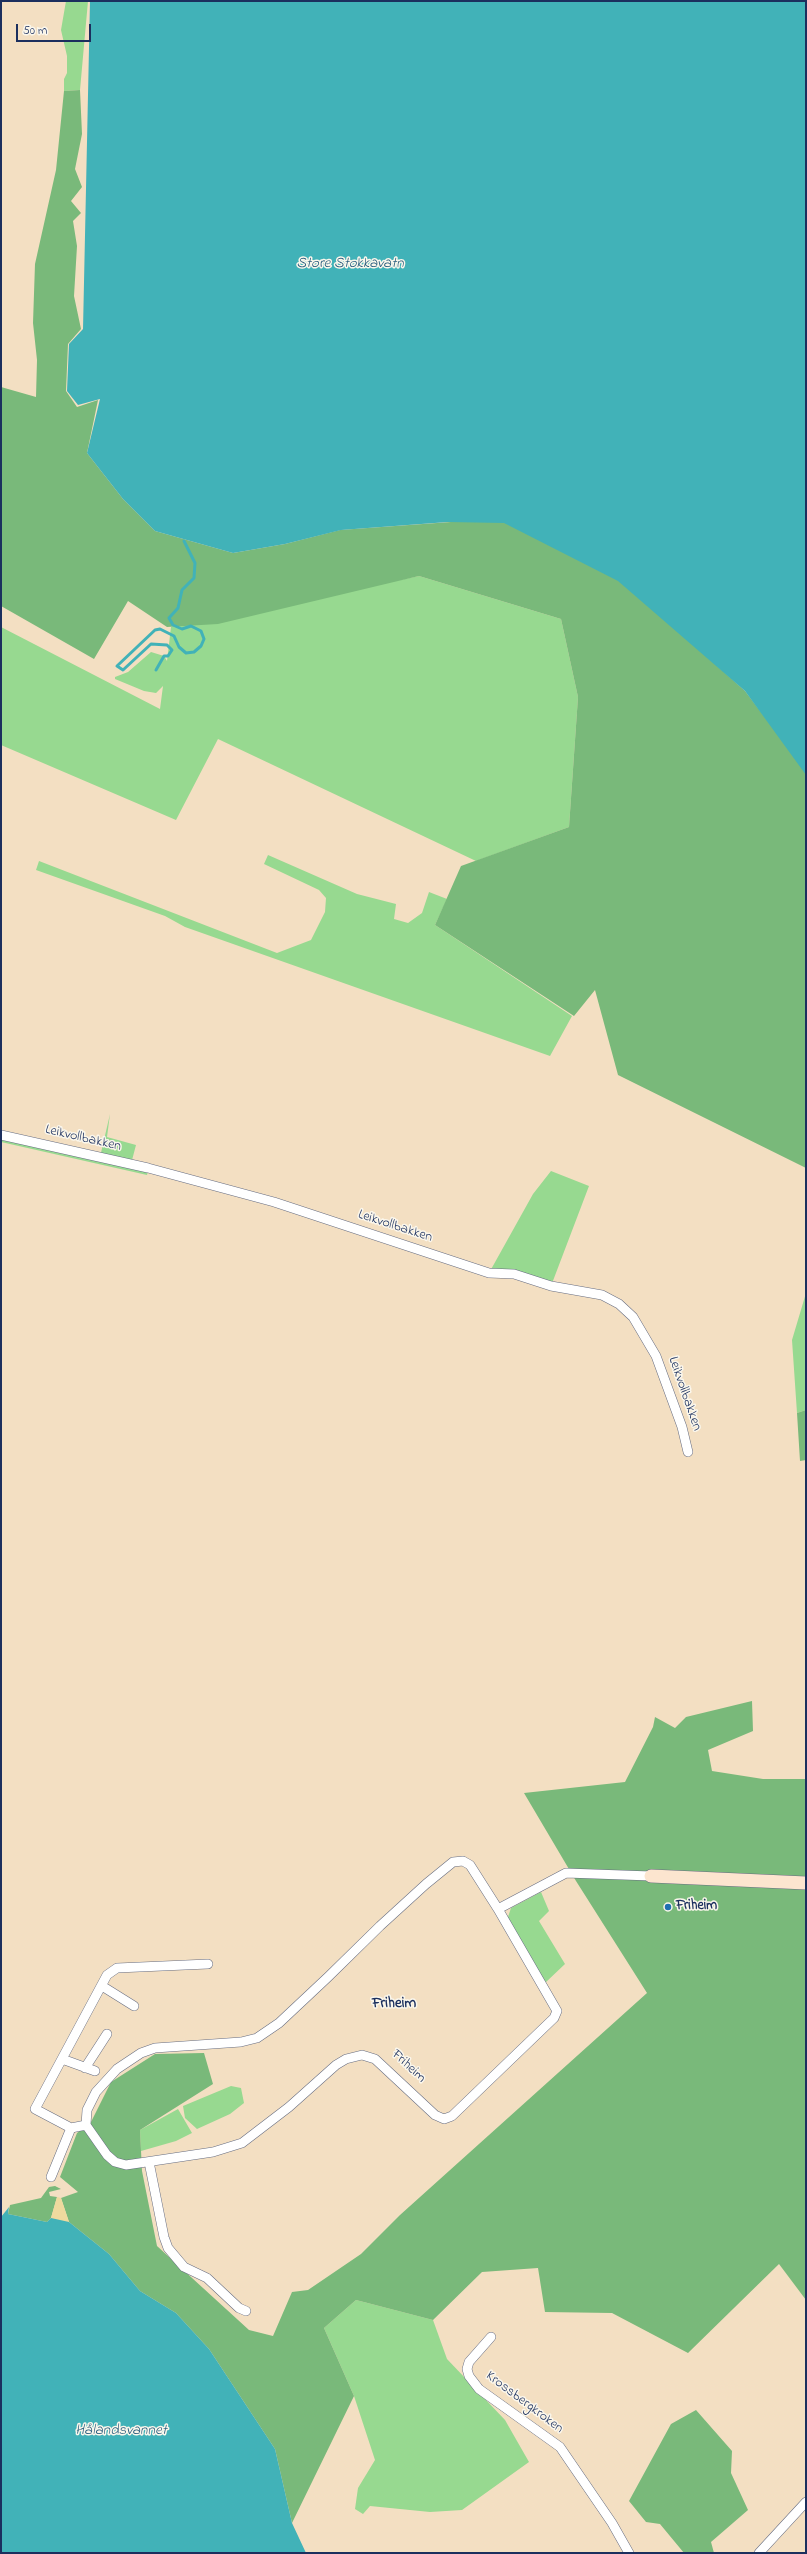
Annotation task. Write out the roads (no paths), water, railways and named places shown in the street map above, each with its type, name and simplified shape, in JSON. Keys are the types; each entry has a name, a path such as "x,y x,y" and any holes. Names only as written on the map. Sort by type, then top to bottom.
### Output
{"street":[{"name":"Leikvollbakken","path":"1,1135 148,1168 274,1202 489,1273 514,1274 551,1286 602,1295 619,1304 633,1318 656,1356 682,1427 688,1452"},
{"name":"Friheim","path":"463,1861 470,1865 498,1909 557,2012 554,2018 452,2116 444,2119 435,2115 376,2059 369,2056 358,2055 336,2065 289,2107 242,2143 213,2152 126,2166 115,2162 107,2155 86,2125 88,2110 96,2092 117,2068 141,2053 155,2048 241,2042 258,2038 284,2018 380,1926 453,1862 463,1861"},
{"path":"498,1909 566,1873 806,1883"},
{"path":"86,2125 71,2128 35,2109 102,1986 107,1974 117,1968 208,1964"},
{"path":"102,1986 134,2006"},
{"path":"85,2068 107,2034"},
{"path":"62,2059 95,2071"},
{"path":"51,2177 71,2128"},
{"path":"149,2162 164,2237 175,2258 195,2274 214,2283 239,2308 246,2311"},
{"name":"Krossbergkroken","path":"491,2337 470,2362 467,2369 469,2376 479,2389 560,2447 612,2523 629,2553"},
{"path":"759,2553 806,2502"}],"water":[{"name":"Store Stokkavatn","path":"90,1 806,1 806,775 745,691 618,581 504,523 448,522 341,530 285,544 233,553 155,531 123,499 87,453 100,399 78,405 67,391 69,344 83,329"},
{"name":"Hålandsvannet","path":"9,2207 8,2214 47,2222 51,2218 69,2222 109,2254 140,2291 176,2313 209,2349 275,2449 292,2523 306,2553 1,2553 1,2217"}],"waterway":[{"path":"156,670 164,656 168,656 172,650 167,645 151,644 123,670 117,666 155,630 160,629 174,636 179,647 186,653 194,652 201,646 204,639 201,631 191,626 182,629 173,625 169,618 178,608 182,590 194,578 195,563 184,541"}],"place":[{"name":"Friheim","path":"668,1907"}],"district":[{"name":"Friheim","path":"394,2005"}]}
